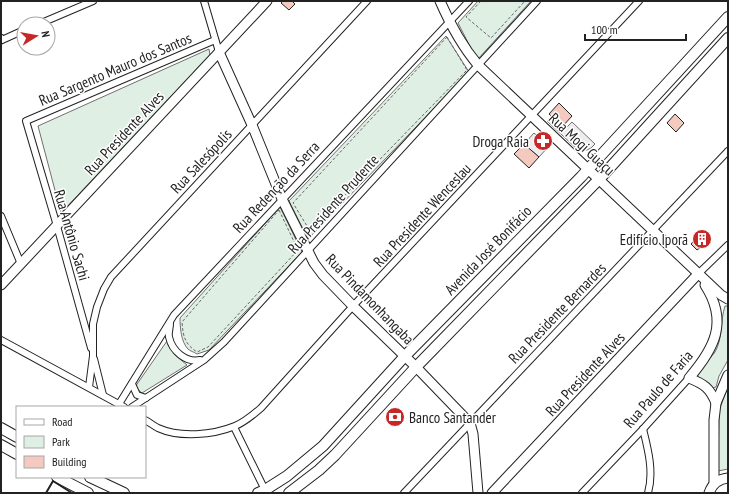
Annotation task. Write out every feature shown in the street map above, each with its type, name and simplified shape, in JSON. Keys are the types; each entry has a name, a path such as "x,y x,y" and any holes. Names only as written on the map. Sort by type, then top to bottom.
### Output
{"main road":[{"name":"Avenida José Bonifácio","path":"263,492 287,476 323,446 405,356 588,169 728,17"},
{"name":"Avenida José Bonifácio","path":"289,493 319,470 335,455 416,367 599,180 728,38"},
{"path":"1,428 16,436"},
{"path":"1,445 16,453"},
{"path":"59,478 88,493"},
{"path":"92,478 124,493"}],"street":[{"path":"56,17 93,1"},
{"name":"Rua Pindamonhangaba","path":"204,1 219,52 252,125 282,200 314,263 353,306 405,356 470,423"},
{"name":"Rua Presidente Alves","path":"1,285 267,1"},
{"name":"Rua Salesópolis","path":"93,356 93,324 97,307 104,289 111,277 367,1"},
{"name":"Rua Mogi Guaçu","path":"440,1 468,54 478,65 653,232 726,298"},
{"name":"Rua Redenção da Serra","path":"121,406 132,384 174,315 469,1"},
{"name":"Rua Presidente Prudente","path":"134,406 204,360 224,342 537,1"},
{"name":"Rua Presidente Wenceslau","path":"146,421 159,428 173,432 205,433 234,427 252,416 639,1"},
{"path":"1,39 16,33"},
{"name":"Rua Sargento Mauro dos Santos","path":"26,122 215,40"},
{"name":"Rua Antônio Sachi","path":"26,122 25,124 57,226 103,395"},
{"name":"Rua Presidente Bernardes","path":"404,493 653,232 728,151"},
{"path":"1,216 21,264"},
{"path":"698,274 728,245"},
{"name":"Rua Presidente Alves","path":"492,493 698,274"},
{"name":"Rua Paulo de Faria","path":"582,493 689,378 714,343 718,327 716,308 708,289 698,274"},
{"path":"716,308 726,298"},
{"path":"170,323 169,336 173,346 180,355 188,361 204,360"},
{"path":"1,340 121,406"},
{"name":"Rua Antônio Sachi","path":"89,388 93,356"},
{"path":"714,484 713,454 716,403 728,375"},
{"path":"689,378 704,384 712,393 716,403"},
{"path":"132,384 137,395 146,398"},
{"path":"470,423 473,434 478,493"},
{"path":"234,427 263,492"},
{"path":"643,429 648,448 650,467 648,493"},
{"path":"709,493 714,484 728,478"}],"path":[{"path":"481,1 466,17 491,38 525,1"},
{"path":"447,37 467,70 310,231 293,202 447,37"},
{"path":"279,210 298,250 208,347 197,352 189,347 183,334 182,322 279,210"}],"green space":[{"path":"478,1 531,1 477,60 458,23"},
{"path":"446,36 469,72 308,239 289,201"},
{"path":"209,49 210,55 61,213 38,126"},
{"path":"280,207 302,252 209,350 197,354 188,349 182,338 180,318"},
{"path":"725,306 728,306 728,360 719,376 716,387 712,388 697,378 702,367 718,347"},
{"path":"167,341 175,355 187,365 142,393 135,387"},
{"path":"728,386 728,469 718,471 719,411"}],"shaded area":[{"path":"550,118 563,131 572,122 595,144 587,150 578,150 547,121"},
{"path":"534,133 549,146 539,157 524,144"}],"building":[{"path":"283,1 292,1 295,4 289,10 281,3"},
{"path":"559,103 572,116 562,127 549,114"},
{"path":"675,114 684,123 676,132 667,123"},
{"path":"524,144 539,157 529,168 514,154"},
{"name":"Edifício Iporã","path":"704,230 710,238 705,243 704,241 700,245 701,247 697,250 691,244"}],"wall":[{"path":"46,493 53,481 72,493"}],"place":[{"name":"Droga Raia","path":"543,141"},
{"name":"Edifício Iporã","path":"702,239"},
{"name":"Banco Santander","path":"395,417"}]}
